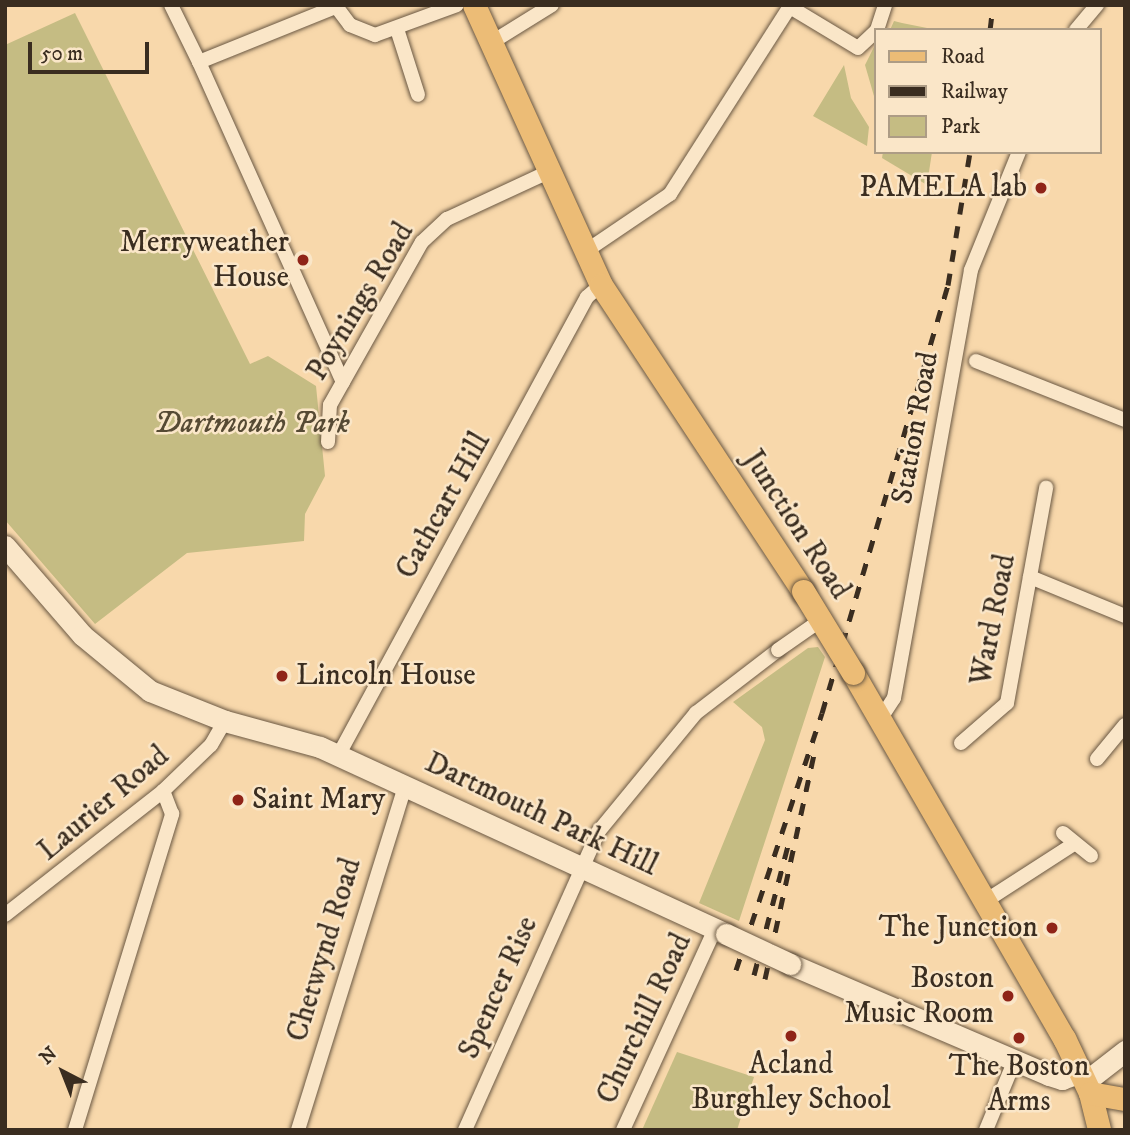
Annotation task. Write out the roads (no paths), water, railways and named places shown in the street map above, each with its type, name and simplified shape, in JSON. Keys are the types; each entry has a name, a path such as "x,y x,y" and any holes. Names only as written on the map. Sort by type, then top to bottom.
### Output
{"main road":[{"name":"Junction Road","path":"474,5 583,253 601,285 803,591 988,900 1085,1082 1098,1130"},
{"path":"1085,1082 1125,1099"}],"street":[{"path":"171,5 343,382"},
{"path":"199,62 335,6 367,34 397,29 457,5"},
{"path":"489,44 552,5"},
{"path":"878,28 885,5"},
{"path":"1078,28 1097,5"},
{"path":"583,253 670,194 790,6 858,48 874,33"},
{"path":"397,29 418,94"},
{"name":"Station Road","path":"881,718 894,698 971,270 1018,154"},
{"name":"Poynings Road","path":"328,442 328,410 430,233 546,173"},
{"name":"Cathcart Hill","path":"338,756 587,297 601,285"},
{"path":"976,361 1125,420"},
{"name":"Ward Road","path":"961,743 1007,702 1046,488"},
{"name":"Dartmouth Park Hill","path":"5,546 127,676 225,721 338,756 790,964 1014,1062 1062,1079 1085,1082"},
{"path":"1030,576 1125,616"},
{"name":"Spencer Rise","path":"465,1130 580,868 612,813 676,733 778,650 821,620"},
{"name":"Laurier Road","path":"5,915 163,791 211,745 225,721"},
{"path":"1097,759 1125,725"},
{"name":"Chetwynd Road","path":"298,1130 405,787"},
{"path":"75,1130 172,814 163,791"},
{"path":"1063,833 1091,856"},
{"path":"988,900 1074,844"},
{"name":"Churchill Road","path":"623,1130 721,932"},
{"path":"1085,1082 1125,1051"},
{"path":"985,1130 1014,1062"}],"railway":[{"path":"990,28 993,5"},
{"path":"736,970 822,713 948,285 970,154"},
{"path":"765,979 814,754"},
{"path":"754,975 788,845"}],"place":[{"name":"PAMELA lab","path":"1041,188"},
{"name":"Merryweather House","path":"303,260"},
{"name":"Lincoln House","path":"282,676"},
{"name":"Saint Mary","path":"238,800"},
{"name":"The Junction","path":"1052,928"},
{"name":"Boston Music Room","path":"1008,996"},
{"name":"Acland Burghley School","path":"791,1036"},
{"name":"The Boston Arms","path":"1019,1038"}],"park label":[{"name":"Dartmouth Park","path":"252,424"}]}
